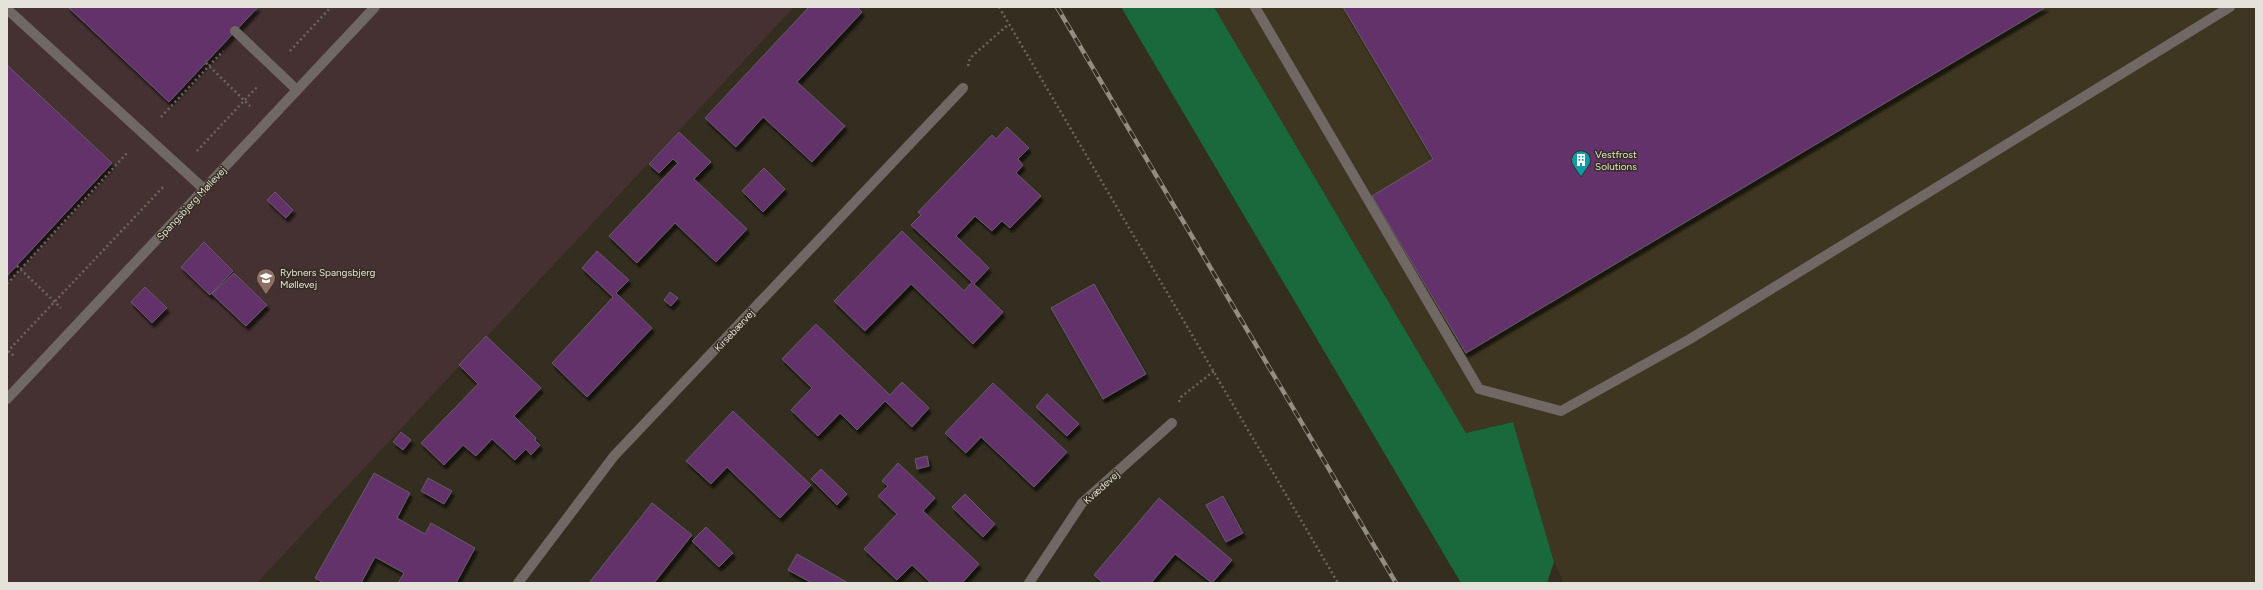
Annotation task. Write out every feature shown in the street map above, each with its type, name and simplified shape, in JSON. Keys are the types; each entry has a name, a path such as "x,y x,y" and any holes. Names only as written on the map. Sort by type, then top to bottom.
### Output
{"street":[{"path":"1255,7 1479,388 1561,411 1690,340 2230,7"},
{"name":"Spangsbjerg Møllevej","path":"7,399 372,8"},
{"path":"7,9 204,188"},
{"path":"237,33 297,90"},
{"name":"Kirsebærvej","path":"518,583 614,456 963,88"},
{"name":"Kvædevej","path":"1029,583 1082,503 1172,423"}],"path":[{"path":"999,7 1338,583"},
{"path":"963,88 970,58 1009,24"},
{"path":"7,284 144,134 209,66 237,33"},
{"path":"206,63 252,108 270,118"},
{"path":"17,266 77,324"},
{"path":"1172,423 1181,397 1214,371"}],"shaded area":[{"name":"Rybners Spangsbjerg Møllevej","path":"7,7 794,7 257,583 7,583"},
{"path":"1214,7 2256,7 2256,583 1564,583 1554,562 1513,422 1466,433"}],"green space":[{"path":"1121,7 1214,7 1466,433 1513,422 1554,562 1547,583 1461,583"}],"building":[{"path":"68,7 258,7 169,102"},
{"path":"809,7 857,7 862,12 797,82 845,126 812,162 763,117 736,147 705,118"},
{"name":"Vestfrost Solutions","path":"1343,7 2046,7 1466,353 1372,196 1433,159"},
{"path":"7,65 112,163 7,276"},
{"path":"1007,127 1029,148 1018,159 1023,165 1016,173 1041,196 1010,228 1002,221 992,231 975,216 956,236 989,268 974,284 1003,312 973,344 911,284 865,331 834,301 902,231 964,291 972,282 911,225 921,215 918,212 992,135 996,139"},
{"path":"679,132 711,162 694,179 747,229 716,262 675,223 637,263 609,236 678,163 673,159 659,173 649,164"},
{"path":"764,168 785,189 763,212 742,191"},
{"path":"275,192 293,210 286,218 267,200"},
{"path":"204,242 233,271 210,295 181,267"},
{"path":"597,251 629,280 616,293 652,328 587,397 552,363 613,297 582,268"},
{"path":"234,273 267,305 246,326 212,294"},
{"path":"1094,284 1146,374 1103,399 1051,308"},
{"path":"145,287 167,308 152,323 131,302"},
{"path":"670,292 678,298 671,306 664,300"},
{"path":"816,324 890,395 902,382 929,408 912,427 885,401 857,430 840,413 818,436 791,410 812,388 782,359"},
{"path":"486,336 541,388 514,416 536,438 535,440 540,445 531,455 526,449 515,460 492,439 476,456 463,445 444,465 421,443 478,384 459,365"},
{"path":"993,383 1067,452 1034,487 981,437 966,453 945,433"},
{"path":"1047,394 1079,424 1067,436 1036,407"},
{"path":"733,411 811,485 780,518 727,467 711,484 686,461"},
{"path":"401,432 411,440 403,450 393,442"},
{"path":"927,456 929,466 917,469 915,459"},
{"path":"898,463 935,498 923,511 979,564 962,583 931,583 912,565 897,580 864,549 897,514 878,496 888,486 882,481"},
{"path":"821,469 847,494 837,505 811,479"},
{"path":"374,473 410,493 397,518 425,534 431,523 475,548 456,583 398,583 404,573 375,557 361,583 324,583 315,578"},
{"path":"428,478 452,491 444,504 421,491"},
{"path":"965,494 995,524 983,537 952,507"},
{"path":"1223,496 1243,533 1226,542 1206,505"},
{"path":"1159,498 1232,560 1212,583 1175,554 1151,583 1103,583 1094,575"},
{"path":"652,503 692,535 654,583 589,583"},
{"path":"706,527 733,553 719,567 692,541"},
{"path":"797,554 848,583 812,583 788,570"}],"railway":[{"path":"1057,7 1396,583"}],"place":[{"name":"Vestfrost Solutions","path":"1581,177"},
{"name":"Rybners Spangsbjerg Møllevej","path":"266,295"}]}
